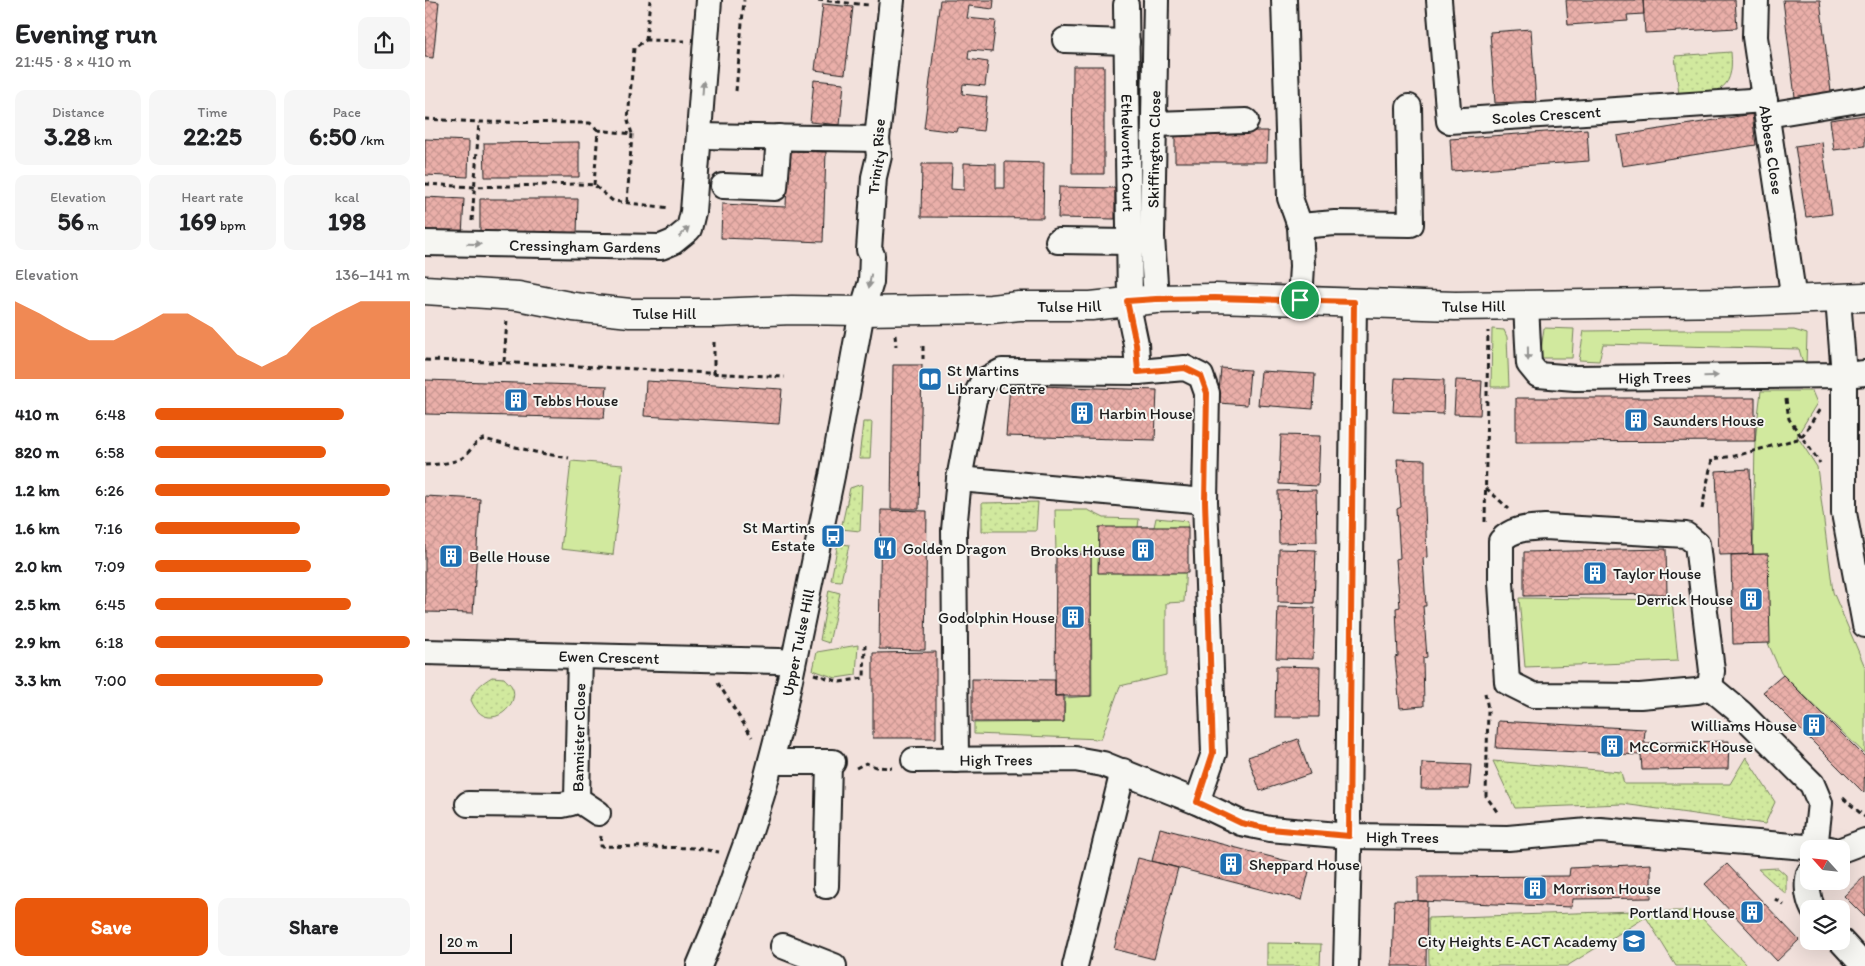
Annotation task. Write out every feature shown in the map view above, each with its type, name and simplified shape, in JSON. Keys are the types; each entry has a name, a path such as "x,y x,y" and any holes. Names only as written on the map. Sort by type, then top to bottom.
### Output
{"main road":[{"name":"Tulse Hill","path":"425,290 505,295 618,313 714,314 792,310 862,311 991,309 1019,306 1091,306 1138,300 1215,298 1455,306 1865,297"}],"street":[{"name":"Cressingham Gardens","path":"425,243 661,247 673,242 689,229 693,212 709,0"},
{"name":"Skiffington Close","path":"1138,300 1153,237 1156,0"},
{"path":"1284,0 1291,198 1300,226 1302,266 1300,300"},
{"name":"Scoles Crescent","path":"1439,0 1449,120 1766,108"},
{"name":"Abbess Close","path":"1756,0 1755,38 1794,300"},
{"name":"Trinity Rise","path":"862,311 871,282 872,255 869,250 874,178 879,156 877,139 892,3"},
{"name":"Ethelworth Court","path":"1127,5 1129,242 1138,300"},
{"path":"1065,40 1127,42"},
{"path":"1766,108 1865,99"},
{"path":"1300,226 1335,223 1411,224 1409,107"},
{"path":"1154,124 1246,121"},
{"path":"699,136 877,139"},
{"path":"723,186 775,188 779,137"},
{"path":"1058,241 1129,242"},
{"path":"1838,299 1854,374 1844,513 1865,625"},
{"path":"1138,300 1136,344 1138,372"},
{"path":"1346,966 1354,302"},
{"name":"High Trees","path":"1526,305 1529,364 1538,375 1575,378 1854,374"},
{"name":"Upper Tulse Hill","path":"699,966 719,918 748,838 771,762 832,476 862,311"},
{"path":"955,760 954,546 959,479 974,399 983,381 1002,371 1138,372 1185,368 1201,376 1207,393 1205,501 1213,753 1197,802"},
{"path":"959,479 1205,501"},
{"path":"1545,527 1686,535 1697,544 1712,671 1710,688 1641,696 1533,695 1507,682 1501,582 1501,540 1508,533 1529,528 1545,527"},
{"name":"Ewen Crescent","path":"425,652 779,661 793,663"},
{"name":"Bannister Close","path":"468,804 562,805 577,799 580,656"},
{"name":"High Trees","path":"1710,688 1741,713 1812,784 1820,804 1820,840"},
{"name":"High Trees","path":"904,764 955,760 1075,759 1103,764 1123,771 1241,823 1270,829 1349,836 1508,838 1600,830 1800,846"},
{"path":"771,762 831,762 827,886"},
{"path":"1075,966 1123,771"},
{"path":"577,799 598,813"},
{"path":"1850,847 1865,842"},
{"path":"783,946 834,966"},
{"path":"1849,950 1864,966"}],"path":[{"path":"646,40 650,0"},
{"path":"736,91 743,0"},
{"path":"818,0 892,3"},
{"path":"627,202 632,134 628,120 634,48 646,40 706,41"},
{"path":"425,119 479,122 590,123 598,130 632,134"},
{"path":"471,244 479,122"},
{"path":"594,185 598,130"},
{"path":"425,184 474,187 594,185 613,201 693,212"},
{"path":"504,362 507,340 505,295"},
{"path":"713,374 714,314"},
{"path":"895,334 896,346"},
{"path":"923,346 923,358"},
{"path":"425,360 504,362 785,377"},
{"path":"1786,394 1789,419 1823,468"},
{"path":"1702,509 1712,459 1735,456 1801,438 1821,407"},
{"path":"425,465 435,465 462,458 478,441 484,439 535,452 569,458"},
{"path":"817,675 840,682 864,678 865,645"},
{"path":"715,677 752,737 758,741"},
{"path":"831,762 840,768 858,768 866,763 876,767 904,764"},
{"path":"1487,773 1486,796 1499,815"},
{"path":"1843,797 1865,817"},
{"path":"598,813 601,814 600,846 695,848"},
{"path":"1775,899 1783,905"}],"green space":[{"path":"1731,52 1731,66 1726,84 1712,92 1679,96 1675,56"},
{"path":"1544,328 1574,329 1572,358 1540,358"},
{"path":"1492,329 1504,330 1507,337 1509,387 1491,387"},
{"path":"1794,330 1807,334 1806,365 1803,363 1799,349 1603,344 1599,361 1579,360 1584,331"},
{"path":"1761,391 1812,391 1817,403 1797,436 1817,467 1833,592 1865,667 1865,754 1781,673 1768,643 1768,554 1753,554 1755,441"},
{"path":"863,422 872,422 870,459 859,459"},
{"path":"571,461 623,465 613,555 561,549"},
{"path":"862,484 860,531 841,529 850,488"},
{"path":"1038,502 1036,531 982,531 982,503"},
{"path":"1055,510 1088,510 1104,518 1139,519 1138,527 1154,527 1156,518 1188,521 1184,602 1166,603 1166,675 1120,686 1101,739 974,734 974,723 1064,722 1065,698 1092,696 1091,551 1056,554"},
{"path":"838,543 849,545 841,581 831,580"},
{"path":"829,590 840,593 829,643 820,640"},
{"path":"1519,598 1672,600 1678,661 1525,667"},
{"path":"858,645 856,675 836,678 813,670 817,652"},
{"path":"492,677 504,678 511,686 514,694 512,702 507,709 493,717 485,716 477,711 471,700 479,687"},
{"path":"1746,757 1775,802 1765,824 1623,804 1515,808 1493,761 1621,772 1624,784 1730,784"},
{"path":"1778,868 1786,875 1786,894 1758,869"},
{"path":"1634,911 1695,911 1748,966 1676,966 1646,917 1567,966 1429,966 1428,918"},
{"path":"1267,943 1321,944 1320,966 1267,966"}],"building":[{"path":"425,0 439,2 433,58 425,57"},
{"path":"940,0 994,0 993,9 969,6 967,18 996,21 992,52 969,50 968,59 988,62 985,86 963,84 962,94 987,97 983,131 958,128 957,132 924,128"},
{"path":"1566,0 1643,0 1644,14 1627,15 1628,21 1568,25"},
{"path":"1643,0 1735,0 1737,28 1645,33"},
{"path":"1783,0 1820,0 1831,92 1795,97"},
{"path":"823,4 853,7 845,74 815,70"},
{"path":"1531,29 1536,101 1495,103 1490,32"},
{"path":"1073,66 1104,66 1104,174 1072,174"},
{"path":"814,80 844,83 840,125 810,122"},
{"path":"1752,114 1756,145 1622,166 1617,136"},
{"path":"1865,115 1865,146 1834,150 1830,120"},
{"path":"1587,129 1589,161 1452,171 1450,139"},
{"path":"1175,131 1268,131 1267,162 1175,162"},
{"path":"425,139 469,141 468,177 425,175"},
{"path":"579,142 579,177 485,177 484,143"},
{"path":"1822,142 1832,214 1806,217 1795,146"},
{"path":"788,151 826,152 823,242 721,238 722,204 786,207"},
{"path":"1005,162 1044,163 1043,218 921,217 922,164 952,164 951,189 964,190 964,163 996,164 996,188 1005,188"},
{"path":"1059,187 1115,188 1115,219 1058,218"},
{"path":"425,197 464,199 462,236 425,235"},
{"path":"480,199 578,199 577,235 480,237"},
{"path":"893,365 922,365 919,509 891,509"},
{"path":"1221,368 1250,370 1247,405 1218,403"},
{"path":"1261,371 1315,374 1313,409 1258,405"},
{"path":"1395,378 1444,380 1443,414 1393,412"},
{"name":"Tebbs House","path":"425,380 607,386 604,418 425,414"},
{"path":"1456,380 1482,381 1480,415 1454,414"},
{"path":"646,381 782,389 779,424 644,416"},
{"name":"Harbin House","path":"1010,385 1157,390 1155,440 1006,436"},
{"name":"Saunders House","path":"1516,398 1755,398 1755,441 1516,442"},
{"path":"1281,435 1320,436 1318,486 1279,484"},
{"path":"1397,459 1425,460 1427,557 1423,558 1426,606 1423,606 1427,657 1423,658 1424,706 1400,708 1395,657 1398,656 1396,608 1400,607 1396,559 1400,558 1397,509 1401,507"},
{"path":"1750,469 1753,554 1719,555 1716,471"},
{"path":"1316,490 1317,542 1279,543 1278,491"},
{"name":"Belle House","path":"425,496 480,499 473,613 425,612"},
{"path":"881,510 927,511 925,650 879,649"},
{"name":"Brooks House","path":"1099,527 1188,527 1188,573 1098,573"},
{"path":"1279,549 1316,550 1314,603 1278,602"},
{"name":"Taylor House","path":"1666,549 1667,594 1524,596 1524,552"},
{"name":"Godolphin House","path":"1056,554 1091,554 1091,696 1055,696"},
{"name":"Derrick House","path":"1768,554 1770,643 1733,644 1731,555"},
{"path":"1278,607 1315,608 1313,659 1276,658"},
{"path":"936,652 936,738 873,738 873,653"},
{"path":"1276,666 1320,667 1319,717 1275,717"},
{"name":"Williams House","path":"1783,675 1865,757 1864,793 1763,692"},
{"path":"972,679 1055,680 1055,696 1064,695 1064,722 972,722"},
{"name":"McCormick House","path":"1498,721 1645,729 1644,743 1729,741 1728,769 1642,770 1641,755 1496,748"},
{"path":"1298,739 1310,774 1260,791 1248,757"},
{"path":"1422,763 1471,765 1469,789 1421,789"},
{"name":"Sheppard House","path":"1160,828 1310,867 1302,900 1152,861"},
{"path":"1138,858 1178,868 1154,959 1114,949"},
{"name":"Morrison House","path":"1651,864 1651,898 1573,899 1572,907 1418,901 1418,877 1569,876 1570,868"},
{"name":"Portland House","path":"1727,864 1799,940 1777,961 1705,884"},
{"path":"1865,876 1865,917 1850,900 1844,896"},
{"path":"1394,900 1427,901 1426,966 1392,966"}],"place":[{"name":"St Martins Library Centre","path":"930,379"},
{"name":"Tebbs House","path":"516,400"},
{"name":"Harbin House","path":"1082,413"},
{"name":"Saunders House","path":"1636,420"},
{"name":"St Martins Estate","path":"833,536"},
{"name":"Golden Dragon","path":"885,548"},
{"name":"Brooks House","path":"1143,550"},
{"name":"Belle House","path":"451,556"},
{"name":"Taylor House","path":"1595,573"},
{"name":"Derrick House","path":"1751,599"},
{"name":"Godolphin House","path":"1073,617"},
{"name":"Williams House","path":"1814,725"},
{"name":"McCormick House","path":"1612,746"},
{"name":"Sheppard House","path":"1231,864"},
{"name":"Morrison House","path":"1535,888"},
{"name":"Portland House","path":"1752,912"},
{"name":"City Heights E-ACT Academy","path":"1634,941"}],"route":[{"path":"1215,298 1300,300 1354,302 1349,836 1270,829 1241,823 1197,802 1213,753 1205,501 1207,393 1201,376 1185,368 1138,372 1136,344 1127,301 1215,298"}]}
